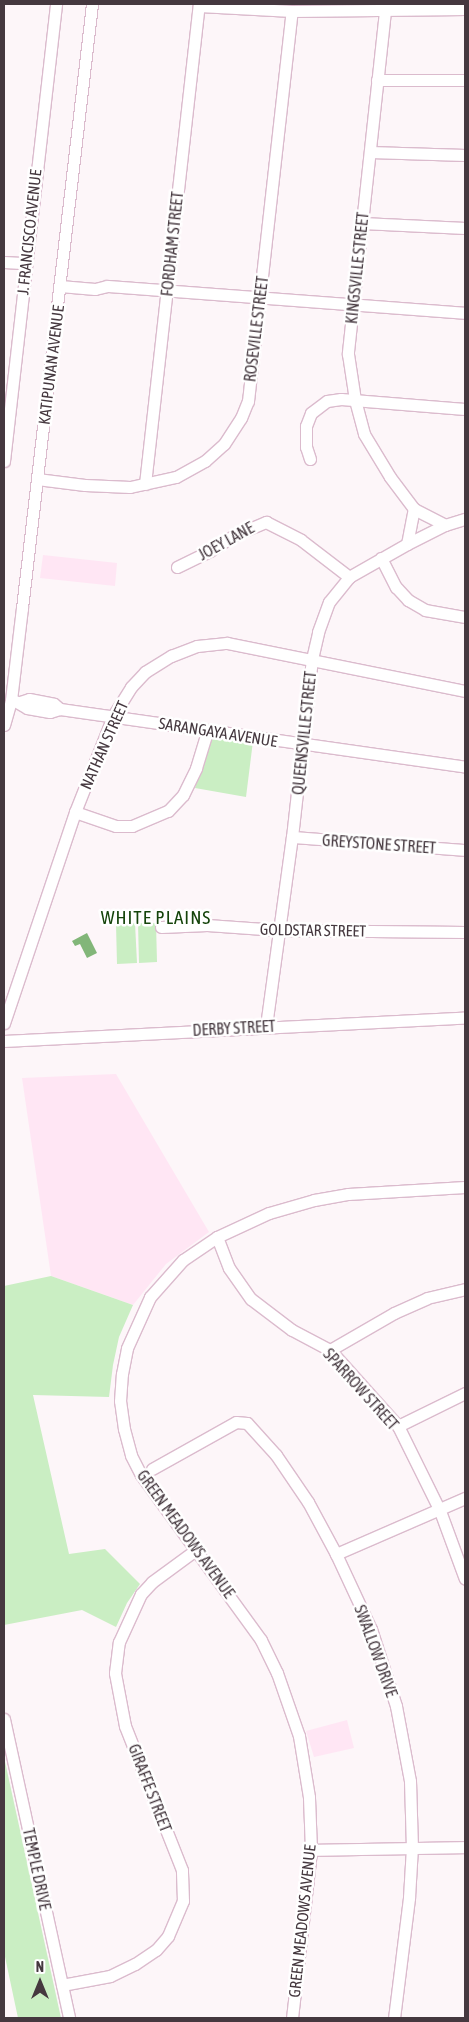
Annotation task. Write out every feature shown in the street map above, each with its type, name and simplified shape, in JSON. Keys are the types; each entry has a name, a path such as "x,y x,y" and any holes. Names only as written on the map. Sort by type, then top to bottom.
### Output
{"street":[{"name":"J. FRANCISCO AVENUE","path":"4,461 6,426 56,4"},
{"name":"KATIPUNAN AVENUE","path":"4,725 15,701 37,479 92,4"},
{"path":"199,5 292,11 465,9"},
{"name":"FORDHAM STREET","path":"145,484 199,5"},
{"name":"ROSEVILLE STREET","path":"37,479 130,487 176,476 205,461 224,444 241,418 248,401 292,11"},
{"name":"KINGSVILLE STREET","path":"385,11 348,354 355,400 364,434 390,477 414,509 445,525"},
{"path":"377,80 465,80"},
{"path":"370,152 465,155"},
{"path":"362,223 465,228"},
{"path":"4,262 26,263"},
{"path":"60,283 95,289 107,286 465,313"},
{"path":"310,460 306,447 306,426 311,413 328,400 355,400 465,409"},
{"path":"407,544 414,509"},
{"name":"QUEENSVILLE STREET","path":"266,1026 292,837 312,659 318,632 330,602 349,577 445,525 465,519"},
{"name":"JOEY LANE","path":"177,567 210,551 235,534 266,522 301,540 349,577"},
{"path":"381,558 396,586 408,600 426,610 465,617"},
{"name":"NATHAN STREET","path":"4,1023 75,812 114,716 131,687 145,672 171,656 197,646 227,643 465,691"},
{"name":"SARANGAYA AVENUE","path":"15,701 27,708 53,713 60,709 114,716 465,767"},
{"path":"75,812 116,826 132,826 168,811 186,788 196,768 207,731"},
{"name":"GREYSTONE STREET","path":"292,837 465,850"},
{"name":"GOLDSTAR STREET","path":"161,927 207,925 278,930 465,932"},
{"name":"DERBY STREET","path":"4,1041 266,1026 465,1018"},
{"name":"GREEN MEADOWS AVENUE","path":"292,2018 311,1847 306,1768 290,1706 262,1640 141,1475 131,1455 123,1420 122,1374 131,1340 150,1297 183,1260 217,1237 269,1213 314,1200 348,1194 465,1187"},
{"name":"SPARROW STREET","path":"217,1237 223,1252 239,1268 244,1286 252,1299 264,1311 292,1330 330,1350 398,1426 440,1511 465,1579"},
{"path":"330,1350 394,1313 427,1298 465,1289"},
{"path":"398,1426 465,1393"},
{"name":"SWALLOW DRIVE","path":"152,1469 236,1422 243,1421 276,1455 308,1502 336,1554 371,1629 396,1706 410,1781 412,1847 409,1898 394,2018"},
{"path":"336,1554 440,1511 465,1498"},
{"name":"GIRAFFE STREET","path":"62,1985 110,1976 136,1964 156,1950 168,1936 183,1901 182,1870 125,1726 115,1674 119,1642 141,1594 152,1582 197,1549"},
{"name":"TEMPLE DRIVE","path":"4,1719 69,2018"},
{"path":"311,1847 465,1847"}],"shaded area":[{"path":"43,555 117,563 115,586 40,578"},
{"path":"210,734 253,741 246,797 195,788"},
{"path":"135,923 137,963 117,964 116,924"},
{"path":"138,923 156,923 157,962 139,963"},
{"path":"87,933 97,953 87,958 80,944 75,946 72,941"},
{"path":"116,1074 209,1232 166,1264 133,1305 51,1276 22,1078"},
{"path":"51,1276 133,1305 119,1337 109,1397 33,1395 69,1554 105,1549 140,1584 127,1603 116,1627 82,1610 4,1625 4,1286"},
{"path":"347,1720 354,1748 314,1757 306,1731"},
{"path":"4,1757 61,2018 18,2018 4,1952"}],"district":[{"name":"WHITE PLAINS","path":"156,918"}]}
